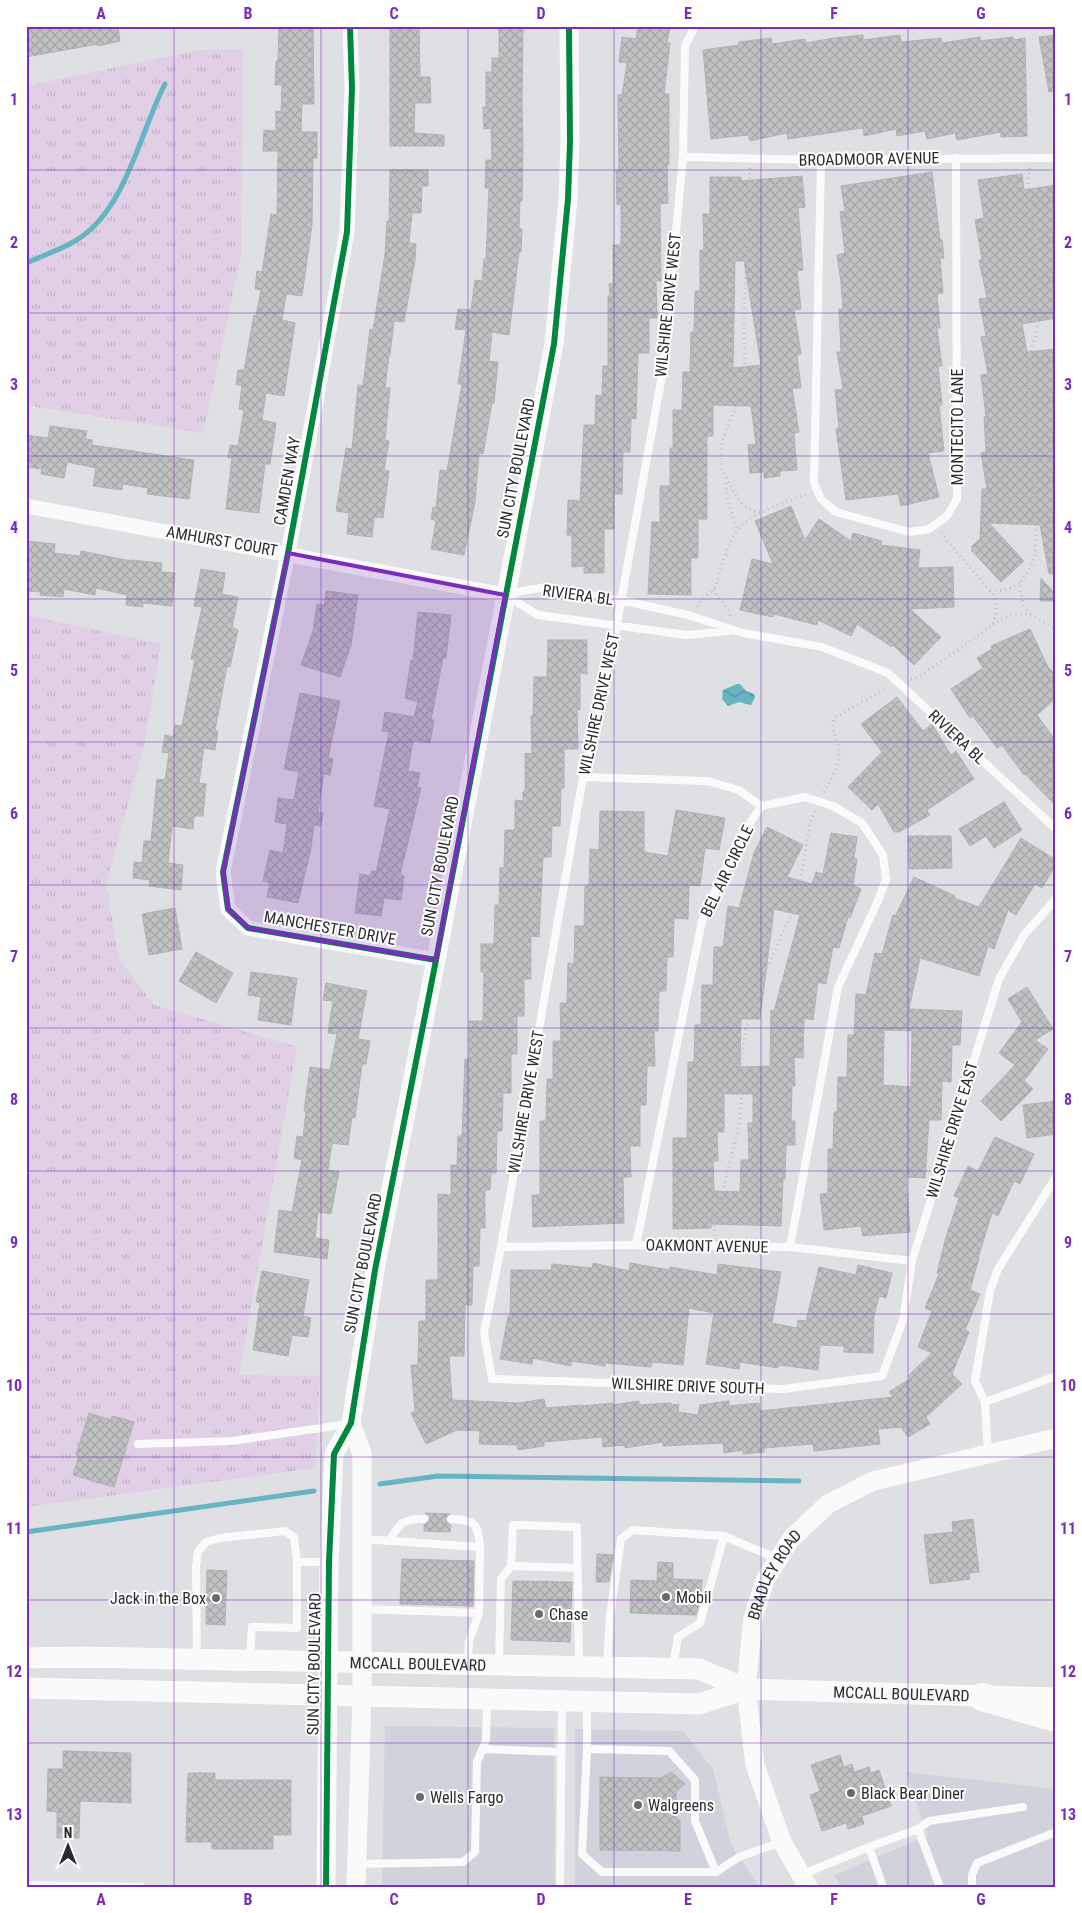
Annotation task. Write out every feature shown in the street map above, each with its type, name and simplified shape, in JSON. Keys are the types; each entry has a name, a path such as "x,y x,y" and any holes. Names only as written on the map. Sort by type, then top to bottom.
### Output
{"highway":[{"path":"982,1697 1056,1718"}],"main road":[{"name":"MCCALL BOULEVARD","path":"26,1658 197,1659 699,1670 746,1689"},
{"name":"MCCALL BOULEVARD","path":"26,1688 699,1704 746,1689 1056,1698"}],"street":[{"name":"CAMDEN WAY","path":"248,928 228,909 223,872 288,553 347,232 352,88 350,26"},
{"name":"SUN CITY BOULEVARD","path":"326,1887 329,1562 334,1454 351,1423 374,1270 436,960 554,344 568,199 570,141 569,26"},
{"name":"AMHURST COURT","path":"26,506 288,553 505,595"},
{"name":"MANCHESTER DRIVE","path":"248,928 436,960"},
{"name":"SUN CITY BOULEVARD","path":"351,1423 362,1454 362,1695 356,1887"},
{"name":"BRADLEY ROAD","path":"805,1881 782,1842 755,1765 746,1689 753,1618 765,1580 791,1539 828,1504 873,1481 988,1454 1055,1441"}],"lane":[{"name":"WILSHIRE DRIVE WEST","path":"492,1379 484,1333 501,1247 583,777 616,625 663,370 683,156 685,46 694,26"},
{"name":"BROADMOOR AVENUE","path":"683,156 821,160 1056,158"},
{"name":"MONTECITO LANE","path":"817,490 821,498 836,512 909,532 929,529 946,516 957,498 956,158"},
{"path":"817,490 814,482 821,160"},
{"name":"RIVIERA BL","path":"505,595 540,588 620,600 694,617 734,631 822,647 888,673 1056,829"},
{"name":"RIVIERA BL","path":"505,595 538,615 687,634 734,631"},
{"path":"583,777 707,781 739,790 760,806"},
{"name":"BEL AIR CIRCLE","path":"636,1245 702,921 734,850 760,806 804,797 833,806 862,823 883,855 886,880 838,987 790,1247"},
{"name":"WILSHIRE DRIVE EAST","path":"882,1376 903,1320 912,1261 999,979 1024,935 1056,899"},
{"path":"988,1454 985,1402 975,1381 990,1291 998,1268 1056,1177"},
{"name":"OAKMONT AVENUE","path":"501,1247 636,1245 790,1247 912,1261"},
{"name":"WILSHIRE DRIVE SOUTH","path":"492,1379 783,1389 882,1376"},
{"path":"985,1402 1056,1376"},
{"path":"138,1444 232,1441 351,1423"},
{"path":"389,1540 398,1526 409,1518 424,1519"},
{"path":"451,1519 472,1522 479,1529 479,1613 469,1641 468,1666"},
{"path":"499,1666 501,1579 511,1566 513,1524 577,1527 579,1668"},
{"path":"607,1668 610,1615 621,1540 633,1530 724,1536 778,1559"},
{"path":"197,1659 196,1567 198,1551 206,1542 220,1538 285,1531 294,1537 297,1562 297,1628 252,1627 250,1660"},
{"path":"672,1669 678,1637 700,1623 724,1536"},
{"path":"362,1539 480,1547"},
{"path":"297,1562 329,1562"},
{"path":"511,1566 577,1568"},
{"path":"362,1610 479,1613"},
{"path":"357,1864 463,1862 475,1852 477,1762 486,1740 488,1699"},
{"path":"560,1887 562,1702"},
{"path":"587,1702 587,1749 582,1854 602,1872 716,1872 738,1857 782,1842"},
{"path":"482,1749 562,1752"},
{"path":"587,1749 669,1751 695,1780 695,1821 716,1872"},
{"path":"805,1881 869,1847 918,1829 929,1821 1023,1806"},
{"path":"918,1829 940,1887"},
{"path":"972,1887 972,1876 977,1863 1056,1832"},
{"path":"869,1847 883,1887"},
{"path":"26,1885 141,1887"}],"path":[{"path":"750,158 744,315 745,384 721,445 722,469 736,496 743,505 754,511 763,512"},
{"path":"990,590 1008,590 1020,583 1028,572 1034,556 1037,510 1030,438 1031,350 1036,337 1039,318 1037,221 1029,200 1028,180 1032,158"},
{"path":"724,474 728,500 737,531"},
{"path":"694,617 699,602 712,593 737,531 748,520 763,512 817,490"},
{"path":"934,525 995,597 997,606 993,625"},
{"path":"1020,583 1021,599 1024,607 1032,615 1056,629"},
{"path":"713,590 728,609 734,631"},
{"path":"714,1246 714,1222 741,1111 741,1059 746,1029 770,961 788,921 796,910 810,823 840,752 832,725 834,718 890,686 919,677 1003,618 1014,615 1032,615"}],"highlighted area":[{"path":"288,553 505,595 436,960 248,928 228,909 223,872"}],"shaded area":[{"path":"385,1726 554,1728 555,1887 382,1887"},
{"path":"575,1729 683,1731 713,1769 731,1845 760,1887 575,1887"},
{"path":"906,1772 1056,1789 1056,1887 842,1887 834,1875 928,1836"}],"green space":[{"path":"243,49 241,257 203,433 36,407 26,401 26,86 199,50"},
{"path":"26,615 161,644 144,746 106,885 119,959 154,1005 297,1047 239,1375 320,1376 315,1468 26,1507"}],"water":[{"path":"740,684 746,691 754,694 755,698 751,705 739,702 728,706 722,699 723,690"}],"building":[{"path":"44,26 118,26 120,41 26,57 26,30"},
{"path":"279,26 313,26 314,104 302,104 301,132 317,132 317,158 313,158 312,225 302,296 286,294 282,320 295,323 284,396 266,393 262,420 276,423 270,464 265,464 259,513 226,509 232,458 228,458 230,445 238,446 244,410 239,409 242,385 236,385 238,370 244,370 254,315 256,316 261,290 255,289 257,271 262,272 271,214 277,215 278,151 263,151 264,130 276,131 276,111 281,112 282,85 275,85"},
{"path":"390,26 419,27 420,77 430,77 431,103 415,103 414,133 444,135 444,146 390,146"},
{"path":"499,26 523,26 522,201 520,201 519,229 522,229 521,252 519,252 509,335 492,332 489,361 498,362 494,403 492,403 483,454 479,453 475,502 464,555 431,549 436,521 431,519 433,507 436,508 440,470 447,471 462,384 458,384 466,330 455,329 458,309 471,310 475,280 482,281 484,259 486,259 489,188 485,188 486,160 492,160 491,128 484,129 483,107 486,107 486,72 492,72 492,58 499,58"},
{"path":"638,26 670,26 664,94 669,94 668,203 660,204 661,281 656,281 657,318 649,318 649,353 638,353 636,419 631,418 630,452 623,452 622,494 614,494 614,529 604,529 604,573 584,573 584,566 572,567 572,535 567,535 568,500 580,501 584,425 595,425 596,395 602,396 603,366 608,366 608,296 610,296 609,284 613,284 613,245 621,245 621,204 617,205 616,170 619,170 618,95 622,95 627,63 619,62 622,37 636,39"},
{"path":"863,35 863,40 900,35 901,42 941,38 942,43 980,37 980,41 1013,37 1013,40 1025,38 1027,136 1001,137 1001,132 957,140 955,133 927,139 925,131 897,136 896,129 864,136 863,128 788,139 787,133 750,141 748,135 711,139 703,50 739,45 739,42 771,38 772,44 805,39 806,43"},
{"path":"1056,35 1056,91 1049,92 1039,37"},
{"path":"390,170 428,170 428,186 422,186 421,213 412,213 409,243 416,244 415,260 404,322 394,321 385,388 390,388 385,440 389,441 384,470 389,471 383,518 374,517 372,537 347,534 349,513 336,511 346,448 352,449 358,385 363,386 370,329 373,330 385,254 387,221 389,222"},
{"path":"932,172 944,258 940,258 943,293 937,294 940,328 937,328 942,366 938,366 942,405 939,405 944,451 928,453 939,497 901,506 898,494 846,500 836,429 839,428 835,390 843,389 837,352 841,352 839,309 843,309 837,255 845,253 840,212 845,211 841,186"},
{"path":"1022,174 1024,190 1056,185 1056,318 1022,324 1027,352 1056,349 1056,574 1049,574 1040,525 989,523 1024,561 1001,582 972,551 972,546 980,539 982,489 987,489 981,453 986,452 984,417 986,416 981,375 988,374 981,337 986,336 979,299 987,298 979,260 982,259 975,220 984,218 978,180"},
{"path":"802,176 805,207 798,208 803,270 797,271 801,309 794,310 801,354 797,355 801,388 792,388 799,432 794,433 797,470 780,471 780,476 764,478 764,472 750,473 748,445 756,444 751,406 713,405 713,436 707,436 707,519 698,519 698,558 691,558 691,595 648,594 652,522 660,522 660,486 670,486 673,410 682,410 683,372 690,372 691,332 694,332 695,291 700,291 700,250 704,250 703,214 710,214 710,177 741,177 741,181","holes":["735,261 744,261 761,365 733,368"]},
{"path":"50,426 87,431 85,439 92,440 92,445 194,460 189,499 147,494 148,488 123,484 122,490 93,486 96,468 67,462 64,478 41,474 42,469 26,467 26,435 48,438"},
{"path":"791,506 805,540 819,519 851,541 853,533 882,541 881,545 920,550 918,568 953,567 954,607 910,609 941,637 914,665 893,645 892,647 857,624 851,636 818,620 817,625 774,614 773,617 740,610 752,559 773,564 755,521"},
{"path":"26,541 55,544 54,553 80,556 81,551 131,561 162,563 161,572 175,573 172,606 143,603 143,607 126,605 127,595 96,588 95,595 64,589 63,597 40,595 41,592 26,591"},
{"path":"201,569 225,573 222,594 238,597 232,628 238,630 230,667 227,666 215,731 218,731 215,750 204,748 199,783 206,784 203,816 194,816 193,829 172,826 168,863 183,865 181,890 149,886 150,880 133,878 134,862 142,863 144,841 151,841 157,779 165,780 169,753 162,752 165,735 173,737 175,725 182,726 195,659 191,659 202,607 194,606"},
{"path":"1041,578 1056,595 1056,601 1040,601"},
{"path":"326,591 358,595 351,645 340,677 301,665 313,631 317,604 324,605"},
{"path":"418,612 451,615 446,658 443,658 431,720 434,720 430,743 413,740 408,771 420,773 417,787 421,788 400,875 404,876 401,900 384,898 381,916 355,913 360,874 371,876 372,871 376,872 390,809 374,806 389,732 382,731 385,712 414,717 418,702 405,698 411,660 413,661"},
{"path":"1030,629 1048,667 1056,675 1056,698 1037,715 1056,741 1056,806 1024,775 1002,745 997,748 973,716 970,718 951,689 983,668 977,658 992,649 991,646"},
{"path":"548,640 587,640 587,674 580,673 580,710 577,710 578,749 564,749 564,788 561,788 560,826 552,826 551,857 543,857 539,937 531,936 531,979 524,979 524,1016 517,1016 517,1054 511,1054 511,1093 503,1093 502,1131 497,1131 496,1173 491,1173 490,1190 485,1190 485,1228 480,1228 479,1266 473,1266 472,1305 465,1305 464,1356 449,1356 452,1400 519,1403 544,1399 546,1408 613,1403 613,1405 639,1401 639,1405 679,1404 678,1412 698,1415 700,1405 729,1401 729,1406 759,1403 760,1411 893,1397 889,1392 910,1379 908,1376 932,1353 918,1347 932,1311 925,1308 939,1274 937,1273 946,1237 959,1198 954,1196 968,1166 978,1171 995,1137 1034,1154 1020,1184 1014,1181 998,1216 992,1213 970,1290 980,1294 965,1330 969,1332 952,1374 962,1384 926,1417 930,1424 908,1437 901,1427 878,1429 880,1444 814,1451 813,1444 764,1448 764,1452 743,1454 743,1450 724,1453 723,1443 663,1446 663,1442 625,1448 625,1445 603,1447 602,1437 544,1442 544,1446 518,1450 517,1445 479,1444 480,1431 457,1430 426,1444 411,1413 415,1411 411,1365 418,1365 419,1321 426,1321 426,1280 438,1280 438,1194 451,1195 451,1165 457,1165 458,1136 462,1136 465,1059 469,1059 469,1021 483,1021 484,972 481,972 481,944 494,944 495,905 499,905 500,868 504,868 505,830 515,830 515,800 523,801 523,792 525,792 525,753 532,754 531,716 533,716 534,677 547,677"},
{"path":"300,693 340,701 328,758 333,759 330,775 324,774 318,812 323,813 321,826 314,825 311,848 298,903 267,897 270,883 263,881 270,850 283,853 287,824 275,822 278,798 294,800 299,772 284,769"},
{"path":"897,697 923,731 932,724 951,755 956,751 974,779 927,810 930,815 899,832 894,832 878,804 872,810 848,787 882,752 861,724"},
{"path":"1004,802 1022,830 994,848 986,836 970,846 959,829"},
{"path":"676,810 725,818 719,850 705,848 700,886 689,885 688,919 674,918 673,957 667,957 666,991 659,991 658,1031 654,1031 655,1066 647,1066 646,1105 640,1105 640,1146 630,1146 631,1177 623,1177 624,1223 533,1227 532,1195 540,1195 540,1121 546,1121 547,1079 553,1079 553,1041 561,1041 560,1003 567,1003 568,963 574,964 575,926 584,926 585,886 589,886 590,849 599,850 600,811 644,812 644,852 668,856"},
{"path":"767,827 803,845 787,877 812,884 816,872 823,874 831,833 857,837 854,858 857,859 853,885 861,889 850,918 848,917 839,948 833,947 826,984 818,982 813,1020 804,1018 803,1058 794,1057 795,1086 792,1086 791,1121 795,1121 795,1145 786,1145 781,1226 711,1224 711,1228 673,1229 673,1138 687,1138 688,1062 694,1062 695,1025 701,1025 702,985 713,985 714,947 723,947 728,906 739,908 754,853","holes":["774,909 800,915 774,1011 771,1010 770,1066 740,1067 741,1019 760,1019","724,1094 753,1094 753,1123 748,1123 749,1160 741,1160 740,1192 714,1191 713,1161 718,1161 717,1132 724,1132"]},
{"path":"908,836 951,836 952,868 909,869"},
{"path":"1021,838 1056,860 1056,865 1042,888 1035,884 1016,915 1008,910 994,949 988,946 979,976 920,958 909,1009 962,1011 960,1045 952,1045 951,1082 942,1081 941,1120 929,1120 925,1178 906,1177 910,1232 863,1236 861,1226 824,1230 820,1194 828,1193 828,1149 833,1149 834,1112 837,1112 838,1077 847,1077 848,1035 854,1035 856,994 866,995 875,953 882,954 893,915 896,915 914,877 955,896 954,898 979,907","holes":["884,1030 912,1031 911,1087 883,1085"]},
{"path":"175,908 182,949 149,955 142,914"},
{"path":"196,952 233,973 216,1003 179,981"},
{"path":"251,972 297,978 291,1025 258,1020 261,997 248,995"},
{"path":"326,983 367,991 358,1039 370,1041 366,1064 362,1064 355,1118 352,1117 348,1145 332,1143 328,1170 339,1172 331,1214 318,1212 315,1238 329,1240 327,1259 274,1252 279,1210 292,1212 302,1160 294,1158 297,1136 303,1137 306,1111 304,1111 310,1067 330,1070 337,1034 328,1033 333,1001 323,1000"},
{"path":"1027,987 1053,1029 1035,1040 1048,1049 1024,1081 1033,1089 1001,1121 981,1101 1015,1065 999,1053 1022,1022 1008,999"},
{"path":"1056,1101 1056,1134 1027,1138 1023,1105"},
{"path":"593,1263 629,1271 630,1263 670,1270 670,1267 717,1275 718,1264 781,1272 772,1323 797,1328 798,1320 806,1321 819,1267 856,1275 858,1265 892,1273 886,1298 879,1296 874,1316 873,1353 844,1352 844,1346 820,1345 818,1370 779,1365 778,1368 740,1362 739,1369 706,1364 714,1313 689,1308 683,1365 652,1362 651,1367 605,1363 605,1366 572,1361 570,1366 533,1358 532,1364 500,1359 508,1316 510,1317 511,1270 551,1270 552,1264 592,1268"},
{"path":"262,1271 309,1280 303,1316 311,1318 308,1337 292,1335 288,1356 253,1350 260,1303 256,1302"},
{"path":"89,1413 111,1420 113,1416 134,1422 114,1487 73,1475 79,1456 76,1455"},
{"path":"425,1513 450,1514 445,1519 451,1525 450,1532 424,1531 424,1525 430,1520 429,1516"},
{"path":"973,1519 979,1572 969,1573 970,1579 930,1584 924,1535 953,1532 952,1522"},
{"path":"597,1554 613,1555 609,1582 596,1582"},
{"path":"402,1559 474,1561 473,1606 400,1604"},
{"name":"Mobil","path":"658,1562 673,1563 673,1579 702,1580 701,1598 696,1615 630,1613 631,1580 657,1581"},
{"name":"Jack in the Box","path":"207,1570 227,1571 225,1625 206,1624"},
{"path":"513,1581 572,1582 570,1642 511,1640"},
{"path":"63,1751 131,1753 131,1803 80,1801 79,1838 57,1838 57,1812 47,1811 48,1769 63,1769"},
{"name":"Black Bear Diner","path":"840,1755 844,1767 852,1764 854,1772 869,1767 871,1773 879,1770 891,1806 862,1816 864,1824 848,1829 846,1823 822,1831 810,1795 820,1791 811,1765"},
{"name":"Walgreens","path":"671,1772 685,1784 676,1791 676,1819 680,1820 680,1851 600,1850 600,1777 661,1778"},
{"path":"188,1773 215,1773 215,1780 291,1780 291,1835 273,1835 273,1849 212,1849 212,1842 186,1842"}],"waterway":[{"path":"26,263 75,241 92,228 107,211 129,170 165,84"},
{"path":"380,1484 438,1476 799,1481"},
{"path":"26,1532 314,1491"}],"cycle path":[{"path":"350,26 352,88 347,232 288,553 223,872 228,909 248,928 436,960"},
{"path":"326,1887 329,1562 334,1454 351,1423 375,1270 554,344 568,199 570,141 569,26"}],"place":[{"name":"Mobil","path":"666,1597"},
{"name":"Jack in the Box","path":"216,1598"},
{"name":"Chase","path":"539,1614"},
{"name":"Black Bear Diner","path":"851,1793"},
{"name":"Wells Fargo","path":"420,1797"},
{"name":"Walgreens","path":"638,1805"}]}
